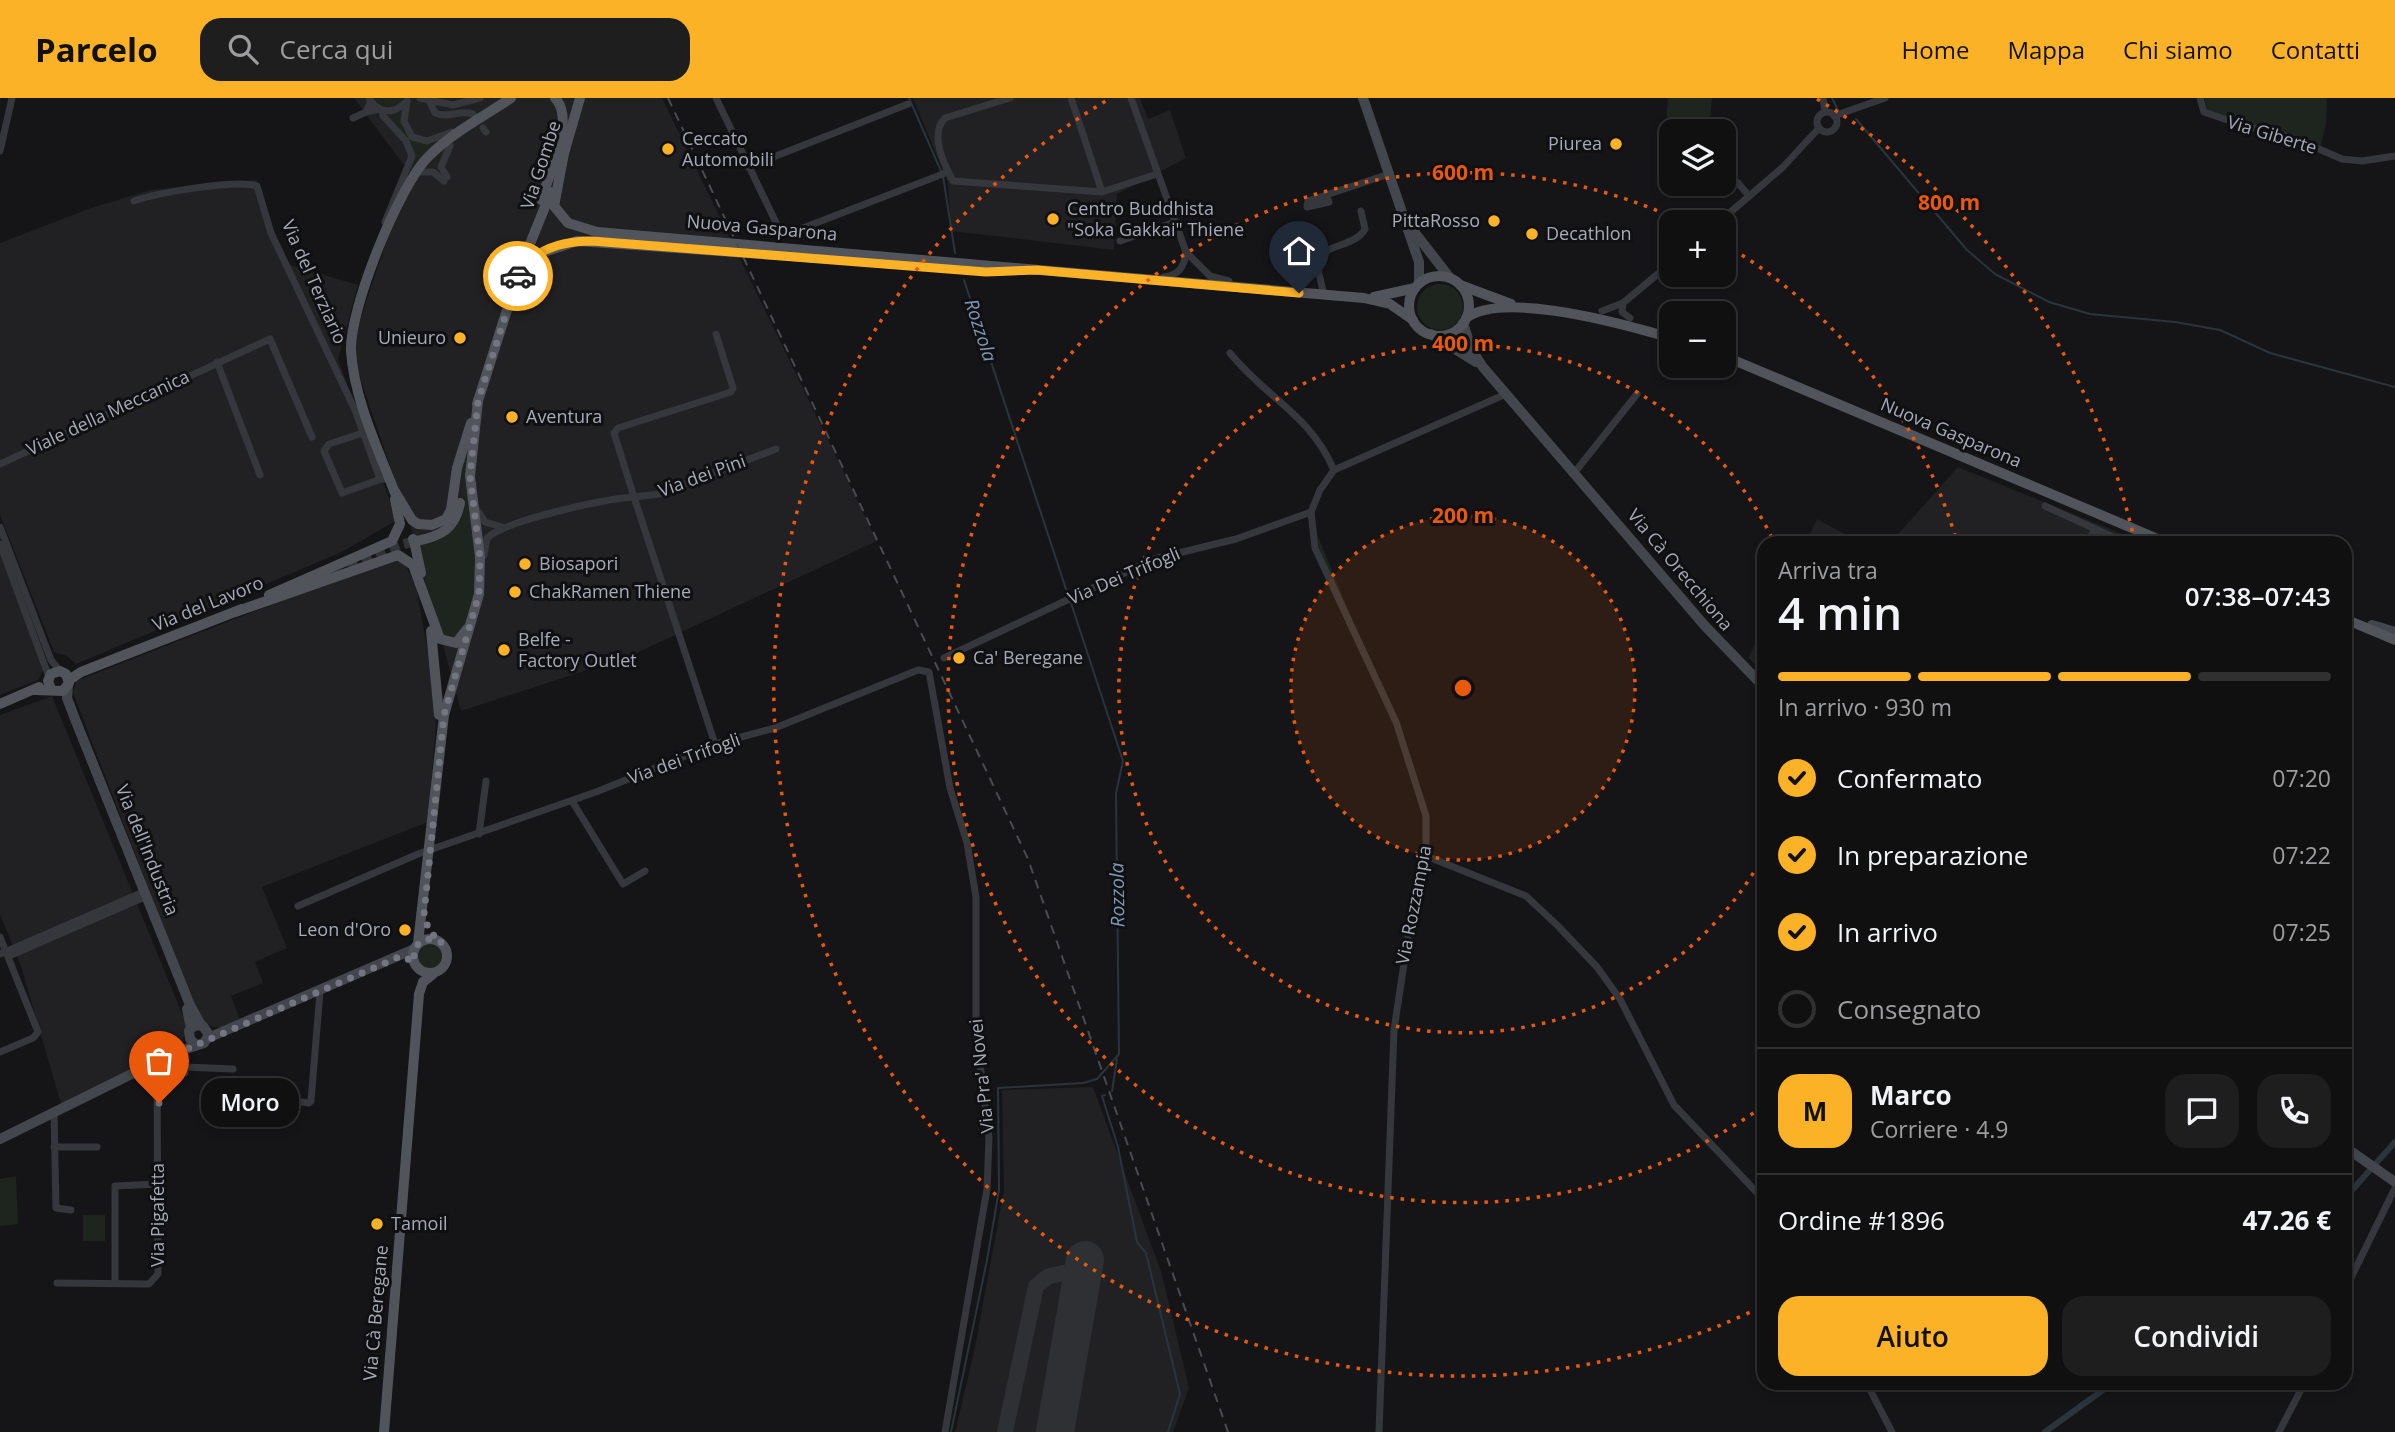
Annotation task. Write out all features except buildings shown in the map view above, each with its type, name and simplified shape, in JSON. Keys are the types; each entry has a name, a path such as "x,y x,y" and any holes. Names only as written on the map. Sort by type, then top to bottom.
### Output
{"main road":[{"name":"Via del Terziario","path":"415,175 511,98"},
{"path":"520,270 564,125 564,111 555,98"},
{"path":"561,98 570,106 574,120"},
{"name":"Via Gombe","path":"462,453 520,270 546,208 580,98"},
{"name":"Via del Terziario","path":"439,747 439,690 415,542 367,431 351,341 374,264 415,175 429,155 471,119 495,109"},
{"name":"Nuova Gasparona","path":"565,148 554,206 568,223 597,233 1364,298 1390,304 1431,334"},
{"path":"547,182 546,208 554,220 568,229 597,233"},
{"name":"Nuova Gasparona","path":"520,270 538,254 577,241 986,272 1037,270"},
{"name":"Nuova Gasparona","path":"1364,298 1393,295 1437,276 1450,278"},
{"path":"1450,278 1460,285 1527,309"},
{"path":"1460,285 1468,301 1465,320"},
{"path":"1413,320 1409,303 1417,286"},
{"path":"1431,334 1449,334 1465,320 1486,308 1527,309 1591,317 1659,335"},
{"name":"Nuova Gasparona","path":"1736,361 2151,536"},
{"name":"Via Gombe","path":"416,946 424,914 439,747 451,685 479,594 480,557 471,491 471,457 478,401"},
{"path":"388,482 412,520 425,526 440,522 451,510 462,453"},
{"path":"415,542 440,536 456,519 461,498 462,453"},
{"path":"236,612 290,585 392,541 400,524 388,482"},
{"path":"236,612 394,555 404,557 413,565 436,634 444,642 452,643 467,629 479,594"},
{"name":"Via del Lavoro","path":"66,678 348,566"},
{"path":"2352,620 2395,640"},
{"path":"0,704 66,678"},
{"path":"51,684 66,678"},
{"path":"419,994 423,982 442,969 448,961 447,950 429,931 424,914"},
{"path":"419,994 415,965 416,946 433,939 442,943"},
{"path":"415,965 424,973 433,974"},
{"name":"Via Cà Beregane","path":"384,1432 419,994"}],"street":[{"path":"0,150 12,98"},
{"path":"420,98 453,105 480,98"},
{"path":"716,98 776,228 781,233 790,233 944,174"},
{"path":"1010,98 945,118 939,125 937,134 944,174 953,181 1102,192 1157,174"},
{"path":"1071,98 1102,192"},
{"path":"1131,98 1186,252 1210,276 1222,281 1279,287 1299,293"},
{"path":"1363,98 1420,267 1417,286"},
{"path":"1824,98 1825,112"},
{"path":"1825,112 1834,116 1885,98"},
{"name":"Via Giberte","path":"2200,98 2204,111 2221,119 2295,139 2342,159 2362,161 2395,156"},
{"path":"353,118 366,112 399,109 407,99"},
{"name":"Via del Terziario","path":"407,99 405,126 416,139 437,139 471,119"},
{"path":"366,112 370,100"},
{"name":"Via del Terziario","path":"370,100 411,148 412,161 388,212 374,264"},
{"path":"429,100 435,113 443,117 464,111 471,119"},
{"path":"748,167 908,104"},
{"path":"1732,210 1783,167 1819,128 1818,117 1825,112"},
{"path":"1819,128 1825,131 1834,128 1834,116"},
{"path":"415,175 433,172 446,179 441,167 450,146"},
{"path":"1326,194 1389,174"},
{"path":"1738,183 1749,196"},
{"name":"Via del Terziario","path":"134,201 153,194 240,184 257,186 271,233 344,389 367,431"},
{"path":"1324,295 1316,261 1322,253 1361,236 1365,229 1361,211"},
{"path":"1406,221 1450,278"},
{"path":"1120,241 1175,222"},
{"path":"1093,276 1116,274 1167,278 1179,272 1185,263 1186,252"},
{"path":"1602,311 1623,303 1659,273"},
{"path":"1623,303 1622,312 1630,318"},
{"name":"Via Cà Orecchiona","path":"1465,320 1471,348 1482,366 1575,471 1705,626 1757,680"},
{"path":"479,594 485,572 486,538 506,527 581,506 634,497 614,433 618,428 731,392 733,388 716,334"},
{"name":"Via Cà Orecchiona","path":"1431,334 1456,346 1482,366"},
{"name":"Viale della Meccanica","path":"0,464 271,339 312,437"},
{"path":"1230,353 1259,384 1302,419 1324,448 1334,470"},
{"path":"217,362 260,475"},
{"path":"344,389 358,388"},
{"path":"1311,512 1320,490 1334,470 1506,394"},
{"path":"1575,471 1637,394"},
{"path":"367,431 324,448 339,490 347,494 388,482"},
{"name":"Via dei Pini","path":"715,744 634,497 659,494 776,449"},
{"path":"471,491 480,518 489,525 506,527"},
{"path":"2045,506 2108,536"},
{"name":"Via Dei Trifogli","path":"944,658 1163,556 1236,540 1311,512"},
{"name":"Via Rozzampia","path":"1311,512 1315,548 1396,722 1422,795 1426,816 1426,856 1408,937 1394,1030 1379,1432"},
{"path":"2116,536 2122,524"},
{"name":"Via dell'Industria","path":"0,527 51,660 66,678 67,698 198,1033"},
{"path":"2090,536 2095,530"},
{"name":"Via dell'Industria","path":"0,544 51,684 68,712 144,895"},
{"path":"2352,619 2395,632"},
{"name":"Via dei Trifogli","path":"298,906 418,854 572,801 715,744 775,728 918,670 929,672 931,680"},
{"name":"Via Pra' Novei","path":"931,680 950,788 967,843 975,887 976,1031 989,1138 987,1189 945,1432"},
{"path":"480,834 486,781"},
{"path":"572,801 624,884 646,871"},
{"path":"1426,856 1526,896 1557,925 1598,967 1620,999 1674,1105 1757,1193"},
{"path":"5,954 144,895"},
{"path":"0,937 38,1032 33,1038 0,1052"},
{"path":"0,1139 178,1052 198,1033 229,1031 401,956 416,946"},
{"path":"401,956 415,965"},
{"path":"261,1097 309,1103 311,1101 320,992"},
{"path":"178,1052 185,1070 233,1069"},
{"name":"Via Pigafetta","path":"115,1282 152,1283 158,1274 157,1062"},
{"path":"54,1112 56,1208 71,1210"},
{"path":"54,1147 97,1147"},
{"path":"2352,1152 2395,1182"},
{"path":"2375,1168 2395,1170"},
{"path":"57,1283 115,1282 114,1186 158,1184"},
{"path":"2352,1276 2395,1188"},
{"path":"1870,1390 1892,1432"},
{"path":"2278,1432 2301,1390"}],"shaded area":[{"path":"354,98 662,98 877,541 630,656 461,711 408,518 350,349 410,173"},
{"path":"374,98 404,98 397,105 389,107 381,105"},
{"path":"913,98 1140,98 1148,119 1170,110 1186,158 1117,194 1114,250 951,231 948,183"},
{"path":"1668,98 1712,98 1710,119 1666,119"},
{"path":"2204,98 2327,98 2326,125 2320,148 2210,115"},
{"path":"401,111 403,126 409,136 420,142 436,143 415,163 411,142 385,114"},
{"path":"257,180 284,263 358,285 338,359 397,520 342,552 76,664 67,656 54,652 0,515 0,243 91,208 151,190"},
{"path":"1440,284 1456,291 1463,307 1456,323 1440,330 1424,323 1417,307 1424,291"},
{"path":"470,433 466,467 476,557 474,598 468,618 457,638 444,639 428,597 418,544 435,541 463,502 462,457"},
{"path":"1958,467 2127,536 1896,536"},
{"path":"1817,519 1848,536 1809,536"},
{"path":"1316,532 1358,634 1321,555"},
{"path":"0,551 44,668 38,680 0,695"},
{"path":"398,560 406,566 416,586 431,669 436,723 428,822 262,887 287,948 255,962 263,983 231,996 241,1022 221,1028 211,1026 200,1018 193,1003 73,693 76,681 345,576"},
{"path":"1757,641 1757,666 1748,658"},
{"path":"52,696 187,1026 182,1042 172,1051 61,1104 21,966 0,914 0,715"},
{"path":"430,943 439,947 443,956 439,965 430,969 421,965 417,956 421,947"},
{"path":"1093,1087 1162,1274 1189,1388 1173,1432 955,1432 974,1352 1004,1190 1002,1090"},
{"path":"16,1176 18,1224 0,1226 0,1179"},
{"path":"83,1215 105,1215 105,1241 83,1241"}],"waterway":[{"name":"Rozzola","path":"909,98 941,171"},
{"path":"1832,98 1838,110"},
{"path":"1856,119 1967,250 1995,274 2049,302 2090,314 2175,322 2220,330 2270,353 2395,387"},
{"name":"Rozzola","path":"943,176 955,253"},
{"name":"Rozzola","path":"964,280 1068,595"},
{"name":"Rozzola","path":"951,1432 999,1190 998,1088 1083,1083 1097,1079 1119,1054 1116,793 1123,761 1070,600"},
{"path":"1112,1091 1117,1059"},
{"path":"1105,1095 1102,1096 1118,1147 1137,1242 1146,1253 1180,1394 1168,1432"},
{"path":"2352,1190 2395,1142"},
{"path":"2045,1432 2103,1390"}],"taxiway":[{"path":"1005,1432 1036,1286 1049,1276 1073,1271 1082,1277"}],"runway":[{"path":"1055,1432 1085,1260"}],"tunnel":[{"path":"348,566 399,545 417,541"}],"railway":[{"path":"668,98 1028,859 1228,1432"}],"way so far":[{"path":"159,1103 157,1062 401,956 414,962 414,949 423,940 433,939 442,943 429,931 424,914 444,715 479,594 480,557 471,491 471,457 478,401 518,276"}],"place":[{"name":"Piurea","path":"1616,144"},
{"name":"Ceccato Automobili","path":"668,149"},
{"name":"Centro Buddhista \"Soka Gakkai\" Thiene","path":"1053,219"},
{"name":"PittaRosso","path":"1494,221"},
{"name":"Decathlon","path":"1532,234"},
{"name":"Unieuro","path":"460,338"},
{"name":"Aventura","path":"512,417"},
{"name":"Biosapori","path":"525,564"},
{"name":"ChakRamen Thiene","path":"515,592"},
{"name":"Belfe - Factory Outlet","path":"504,650"},
{"name":"Ca' Beregane","path":"959,658"},
{"name":"Leon d'Oro","path":"405,930"},
{"name":"Moro","path":"159,1103"},
{"name":"Tamoil","path":"377,1224"}],"route":[{"path":"518,276 531,258 538,254 565,243 592,241 986,272 1037,270 1299,293"}]}
